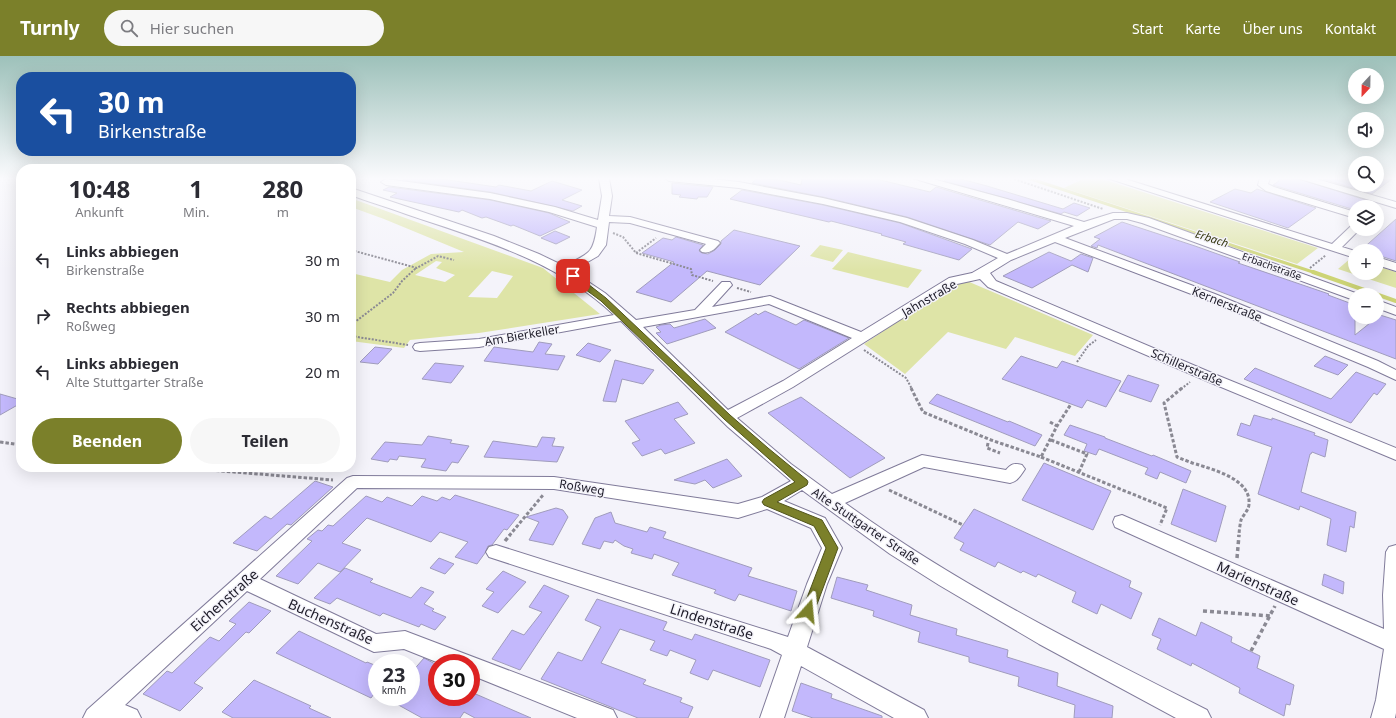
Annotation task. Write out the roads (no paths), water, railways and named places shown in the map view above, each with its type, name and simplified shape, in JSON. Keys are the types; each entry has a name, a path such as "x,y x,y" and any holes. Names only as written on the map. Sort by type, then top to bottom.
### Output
{"street":[{"name":"Alte Stuttgarter Straße","path":"401,209 534,255 581,281 628,321 727,417 764,450 803,482 904,554 1022,624 1199,718"},
{"path":"546,209 602,224 630,220 714,243 706,250"},
{"path":"564,271 594,254 600,246 605,209"},
{"path":"859,209 903,220 969,242 1007,258"},
{"path":"1029,209 1084,226"},
{"path":"1209,209 1348,253"},
{"path":"1335,209 1348,213"},
{"name":"Jahnstraße","path":"727,417 788,384 953,281 976,276 1007,258 1084,226 1113,216 1127,216 1145,220"},
{"name":"Erbachstraße","path":"1145,220 1348,293"},
{"path":"1334,248 1348,235"},
{"name":"Kernerstraße","path":"1054,238 1211,297 1373,364 1396,376"},
{"path":"1384,263 1396,267"},
{"name":"Schillerstraße","path":"984,272 986,278 992,284 1127,342 1130,353 1192,380 1214,379 1396,454"},
{"path":"700,312 726,285"},
{"name":"Am Bierkeller","path":"420,347 479,342 700,312 770,300 858,341"},
{"path":"1384,307 1396,311"},
{"path":"831,502 922,461 1010,477 1016,469"},
{"name":"Roßweg","path":"353,482 554,483 738,512 768,502 803,482"},
{"name":"Eichenstraße","path":"100,714 353,482"},
{"path":"768,502 818,523 832,548 817,584 772,718"},
{"name":"Marienstraße","path":"1122,522 1395,644"},
{"name":"Lindenstraße","path":"496,552 778,642 916,718"},
{"path":"1383,718 1388,700 1395,644 1396,552"},
{"name":"Buchenstraße","path":"246,581 374,643 405,640 442,654"},
{"path":"480,669 605,718"},
{"path":"100,714 129,718"}],"waterway":[{"name":"Erbach","path":"1122,209 1314,272"},
{"name":"Erbach","path":"1314,272 1396,301"}]}
